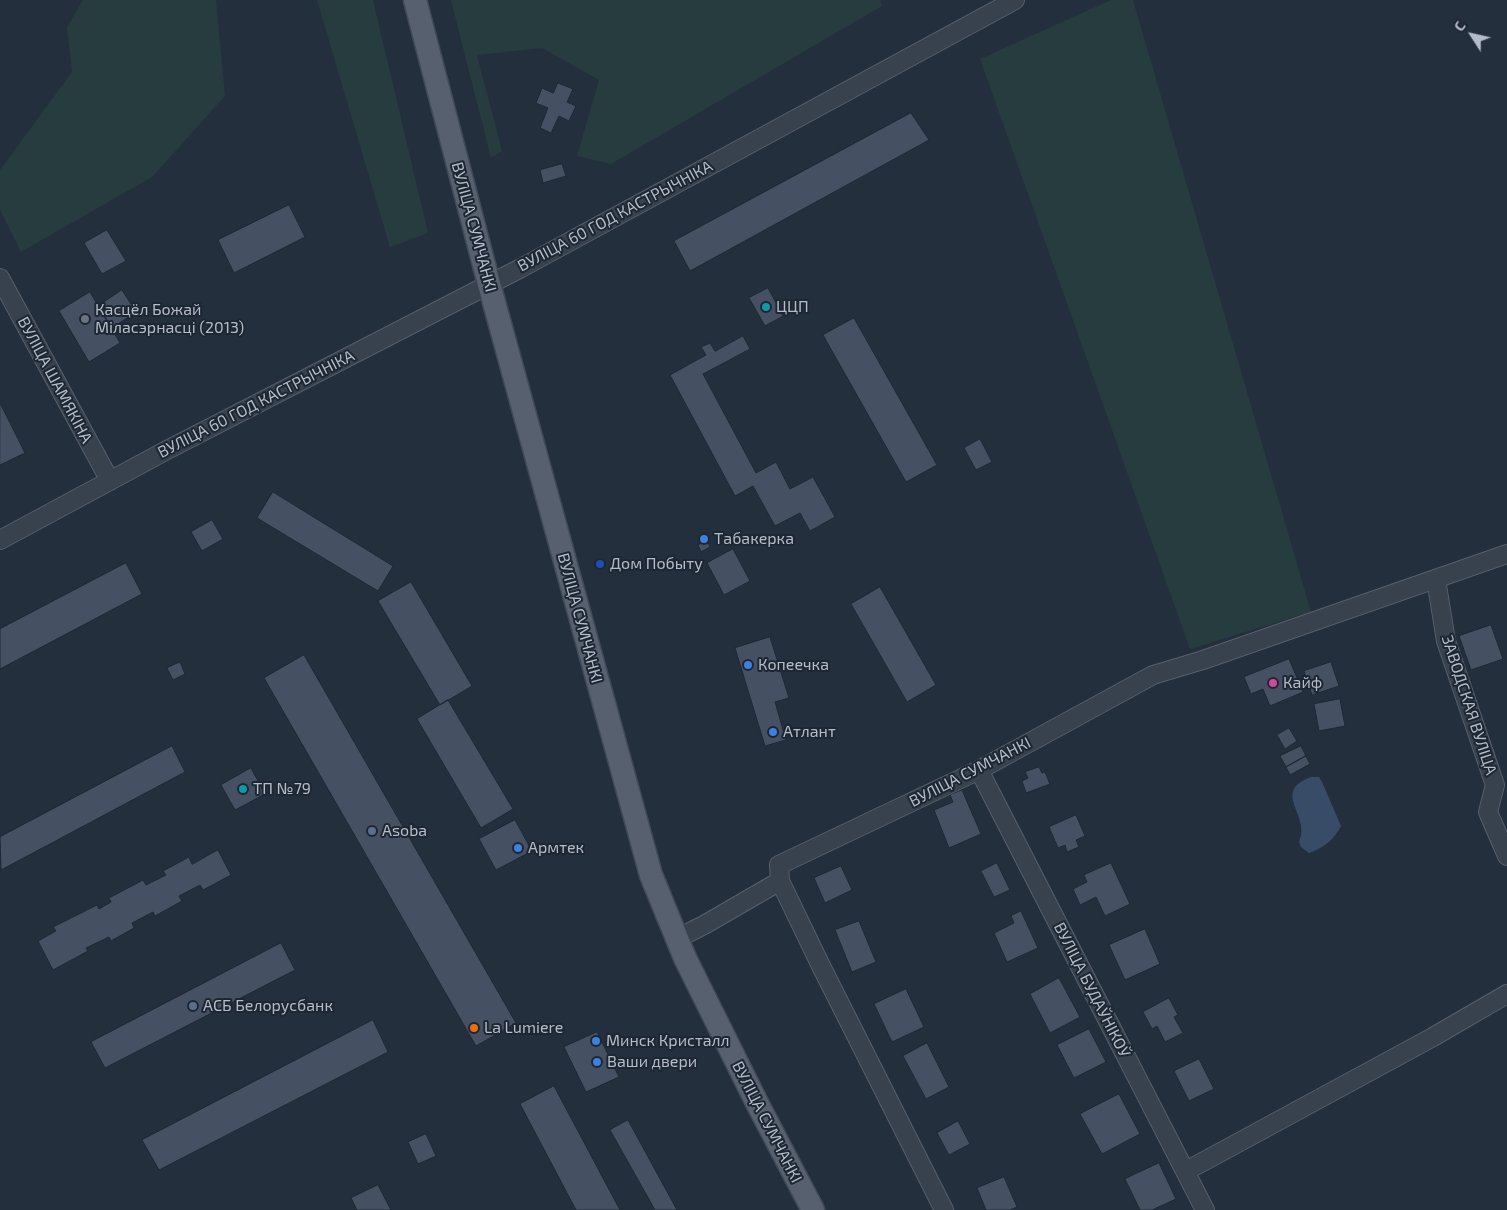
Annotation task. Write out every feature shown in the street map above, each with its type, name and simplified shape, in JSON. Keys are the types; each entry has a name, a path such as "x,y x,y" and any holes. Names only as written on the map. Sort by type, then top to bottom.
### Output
{"main road":[{"name":"ВУЛІЦА СУМЧАНКІ","path":"415,0 489,284 651,875 676,939 751,1092 813,1210"}],"street":[{"name":"ВУЛІЦА 60 ГОД КАСТРЫЧНІКА","path":"0,540 167,450 530,263 1015,0"},
{"name":"ВУЛІЦА ШАМЯКІНА","path":"0,278 110,481"},
{"name":"ВУЛІЦА СУМЧАНКІ","path":"780,881 779,865 979,770 1152,675 1203,660 1507,554"},
{"name":"ЗАВОДСКАЯ ВУЛІЦА","path":"1436,579 1446,641 1494,785 1488,812 1507,856"},
{"name":"ВУЛІЦА БУДАЎНІКОЎ","path":"979,770 1206,1210"},
{"path":"676,939 780,881 944,1210"},
{"path":"1186,1171 1433,1037 1507,994"}],"green space":[{"path":"83,0 216,0 225,96 152,177 21,252 0,210 0,170 72,72 67,27"},
{"path":"317,0 373,0 428,233 390,247"},
{"path":"451,0 880,0 882,6 611,164 577,156 599,80 542,48 477,55 502,151 491,158"},
{"path":"1111,0 1133,0 1311,612 1190,649 980,59"}],"water":[{"path":"1311,777 1319,777 1341,826 1328,843 1309,853 1301,847 1299,842 1302,832 1301,823 1293,797 1294,790 1299,783"}],"building":[{"path":"558,83 573,89 567,102 576,106 569,121 559,116 551,133 540,128 548,108 536,103 542,88 553,93"},
{"path":"911,113 929,140 690,271 674,241"},
{"path":"562,164 566,176 543,183 540,170"},
{"path":"289,205 305,237 234,273 218,240"},
{"path":"107,230 126,261 102,274 84,243"},
{"name":"ЦЦП","path":"768,288 783,316 765,326 749,298"},
{"path":"122,290 136,312 112,328 98,306"},
{"name":"Касцёл Божай Міласэрнасці (2013)","path":"90,292 120,343 89,362 59,311"},
{"path":"854,318 937,465 906,482 823,335"},
{"path":"743,336 750,349 703,374 756,473 776,462 790,489 813,477 835,517 810,531 800,513 775,526 753,486 735,496 670,375 706,355 701,347 710,343 715,351"},
{"path":"0,403 25,453 0,465"},
{"path":"980,439 992,462 976,470 964,448"},
{"path":"273,492 393,566 378,591 257,518"},
{"path":"212,520 223,539 202,551 191,532"},
{"path":"707,541 710,547 701,552 698,545"},
{"path":"733,549 750,581 724,595 707,563"},
{"path":"126,563 142,594 0,669 0,629"},
{"path":"411,582 472,686 440,705 378,601"},
{"path":"880,587 936,685 907,702 851,604"},
{"path":"1491,625 1503,659 1471,670 1459,636"},
{"path":"770,637 789,698 775,702 786,740 765,746 735,648"},
{"path":"304,655 516,1023 476,1046 264,678"},
{"name":"Кайф","path":"1289,659 1303,692 1270,706 1263,689 1251,694 1244,677"},
{"path":"180,662 185,674 173,680 167,668"},
{"path":"1331,662 1339,686 1312,695 1304,671"},
{"path":"1340,699 1345,726 1319,731 1314,704"},
{"path":"448,700 513,809 481,828 417,719"},
{"path":"1289,728 1297,741 1285,749 1277,735"},
{"path":"172,746 185,772 1,870 0,837"},
{"path":"1301,746 1306,756 1286,767 1280,756"},
{"path":"1306,756 1310,764 1290,775 1286,767"},
{"path":"1039,767 1042,773 1045,772 1050,784 1026,793 1022,781 1028,778 1025,772"},
{"name":"ТП №79","path":"251,768 265,794 235,810 221,785"},
{"path":"962,790 981,834 949,848 934,810 953,802 950,795"},
{"path":"1076,815 1085,836 1076,840 1079,847 1067,852 1065,845 1058,848 1049,827"},
{"path":"515,820 532,851 496,870 479,839"},
{"path":"218,850 231,875 203,890 200,885 179,896 182,901 155,916 153,912 132,923 134,928 111,941 109,937 86,948 88,951 53,970 38,941 56,931 53,927 97,905 99,909 111,902 109,898 143,880 146,885 166,875 163,871 189,857 192,864"},
{"path":"997,863 1010,890 994,897 981,871"},
{"path":"1111,863 1130,904 1105,916 1096,897 1080,905 1073,889 1087,882 1084,875"},
{"path":"841,866 852,890 825,903 814,878"},
{"path":"1021,911 1038,948 1007,962 994,933 1014,923 1011,916"},
{"path":"859,921 876,962 852,972 835,930"},
{"path":"1145,929 1160,964 1125,980 1109,945"},
{"name":"АСБ Белорусбанк","path":"281,943 295,970 105,1068 91,1042"},
{"path":"1059,978 1080,1017 1050,1033 1030,994"},
{"path":"906,989 924,1027 892,1042 874,1004"},
{"path":"1169,998 1178,1015 1174,1017 1183,1033 1165,1042 1157,1026 1152,1029 1143,1012"},
{"path":"373,1020 388,1052 159,1170 142,1140"},
{"path":"1089,1029 1106,1062 1074,1078 1057,1045"},
{"path":"597,1032 619,1077 586,1092 564,1047"},
{"path":"927,1043 949,1087 926,1099 903,1056"},
{"path":"1199,1059 1214,1089 1189,1101 1174,1071"},
{"path":"554,1086 620,1210 576,1210 520,1104"},
{"path":"1119,1094 1140,1134 1102,1154 1080,1114"},
{"path":"628,1120 677,1210 655,1210 610,1130"},
{"path":"958,1121 970,1144 949,1155 937,1133"},
{"path":"426,1134 436,1156 418,1164 408,1142"},
{"path":"1159,1163 1176,1199 1152,1210 1140,1210 1125,1179"},
{"path":"1004,1177 1017,1207 1010,1210 986,1210 977,1188"},
{"path":"378,1185 391,1210 357,1210 351,1198"}],"place":[{"name":"ЦЦП","path":"766,307"},
{"name":"Касцёл Божай Міласэрнасці (2013)","path":"85,319"},
{"name":"Табакерка","path":"704,539"},
{"name":"Дом Побыту","path":"600,564"},
{"name":"Копеечка","path":"748,665"},
{"name":"Кайф","path":"1273,683"},
{"name":"Атлант","path":"773,732"},
{"name":"ТП №79","path":"243,789"},
{"name":"Asoba","path":"372,831"},
{"name":"Армтек","path":"518,848"},
{"name":"АСБ Белорусбанк","path":"193,1006"},
{"name":"La Lumiere","path":"474,1028"},
{"name":"Минск Кристалл","path":"596,1041"},
{"name":"Ваши двери","path":"597,1062"}]}
